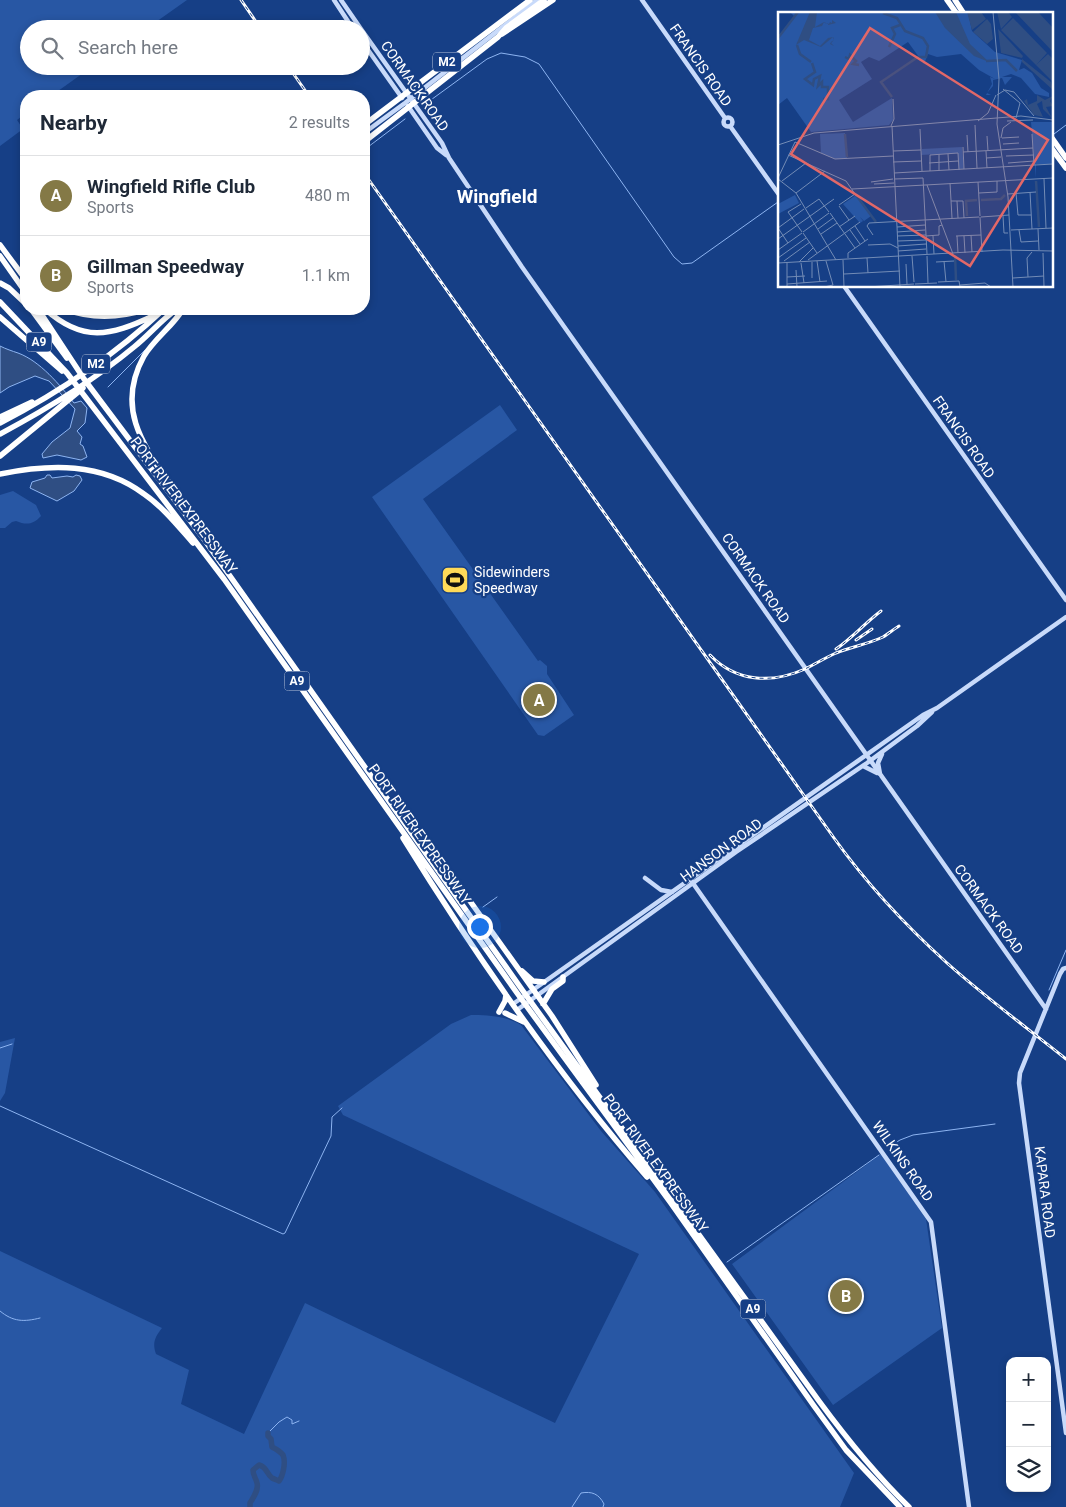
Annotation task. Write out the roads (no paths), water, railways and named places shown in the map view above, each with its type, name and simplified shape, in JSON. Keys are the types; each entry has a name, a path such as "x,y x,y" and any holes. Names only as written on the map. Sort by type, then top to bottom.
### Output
{"highway":[{"name":"M2","path":"370,120 530,0"},
{"name":"M2","path":"370,137 506,28 544,0"},
{"path":"498,36 511,30 553,0"},
{"path":"947,0 956,12"},
{"path":"955,0 963,12"},
{"path":"1054,141 1066,158"},
{"path":"1054,151 1066,168"},
{"path":"0,245 20,272"},
{"path":"0,256 20,284"},
{"path":"9,268 20,281"},
{"path":"0,283 9,288 20,298"},
{"name":"PORT RIVER EXPRESSWAY","path":"0,302 58,362 214,565 517,993 670,1202 748,1315 846,1450 900,1507"},
{"path":"36,315 84,379"},
{"name":"PORT RIVER EXPRESSWAY","path":"42,315 84,379 201,535 378,782 523,990 818,1401 854,1448 887,1486 909,1507"},
{"path":"53,315 73,328 97,333 114,332 130,328 153,315"},
{"path":"83,315 101,317 126,315"},
{"name":"M2","path":"0,423 57,390 134,335 157,315"},
{"name":"M2","path":"0,434 65,400 136,346 170,315"},
{"path":"178,315 145,355 137,374 133,391 133,410 141,440 154,463 182,501 201,535"},
{"path":"0,317 76,385"},
{"path":"0,417 57,390"},
{"path":"0,456 65,400"},
{"path":"0,474 38,467 65,466 104,473 139,490 163,509 214,565"},
{"path":"369,782 430,884 506,995 586,1104 670,1202"},
{"path":"378,782 450,874 543,1004 603,1096 606,1105"},
{"path":"515,965 533,981 544,982"},
{"path":"543,1004 552,989 563,980 563,977"},
{"path":"506,995 502,1013 526,1022"}],"street":[{"path":"334,0 347,20"},
{"name":"CORMACK ROAD","path":"341,0 355,20"},
{"path":"370,128 537,0"},
{"name":"FRANCIS ROAD","path":"642,0 725,118 732,120 730,126 778,193"},
{"name":"CORMACK ROAD","path":"370,42 442,143 449,158 522,267 860,743 881,776 1046,1009"},
{"name":"CORMACK ROAD","path":"370,53 438,148 449,158"},
{"path":"375,60 380,57"},
{"path":"395,78 409,88 420,91"},
{"path":"396,109 407,112 419,122"},
{"name":"FRANCIS ROAD","path":"845,288 1066,600"},
{"name":"HANSON ROAD","path":"513,1004 790,808 1066,617"},
{"name":"HANSON ROAD","path":"517,1010 786,817 864,766 936,708"},
{"path":"860,743 869,751 876,748"},
{"path":"857,762 861,752 860,743"},
{"path":"881,776 878,762 884,750"},
{"path":"864,766 881,776"},
{"path":"786,817 790,808"},
{"path":"645,878 661,890 672,892"},
{"name":"WILKINS ROAD","path":"690,879 931,1222 969,1507"},
{"path":"1046,1009 1061,972 1066,968"},
{"name":"KAPARA ROAD","path":"1046,1009 1020,1073 1019,1083 1066,1433"}],"waterway":[{"path":"424,105 487,59 501,53 525,57 539,64 674,257 682,264 692,263 778,202"},
{"path":"370,145 405,119"},
{"path":"1054,134 1066,125"},
{"path":"108,387 145,350"},
{"path":"483,907 497,897"},
{"path":"1049,990 1066,950"},
{"path":"0,1048 12,1044"},
{"path":"0,1106 283,1234 331,1136 332,1117 342,1108"},
{"path":"889,1147 913,1135 995,1124"},
{"path":"727,1262 879,1155"},
{"path":"0,1311 9,1317 19,1320 40,1318"},
{"path":"268,1433 287,1417 292,1420 292,1424 299,1421"},
{"path":"250,1507 257,1488 257,1481 253,1470 259,1465 262,1466 272,1478 279,1481 283,1472 283,1455 272,1447 268,1433"},
{"path":"572,1507 581,1493 589,1492 600,1498 604,1504 603,1507"}],"railway":[{"path":"241,0 255,20"},
{"path":"294,75 305,90"},
{"path":"370,181 834,838 860,872 901,919 947,963 1066,1059"},
{"path":"836,649 881,611"},
{"path":"710,655 731,671 743,675 754,678 779,677 805,669 836,653 883,637 899,626"},
{"path":"856,640 872,629"}],"place":[{"name":"Sidewinders Speedway","path":"455,580"},
{"name":"Wingfield Rifle Club","path":"539,700"},
{"name":"Gillman Speedway","path":"846,1296"}],"district":[{"name":"Wingfield","path":"497,196"}]}
